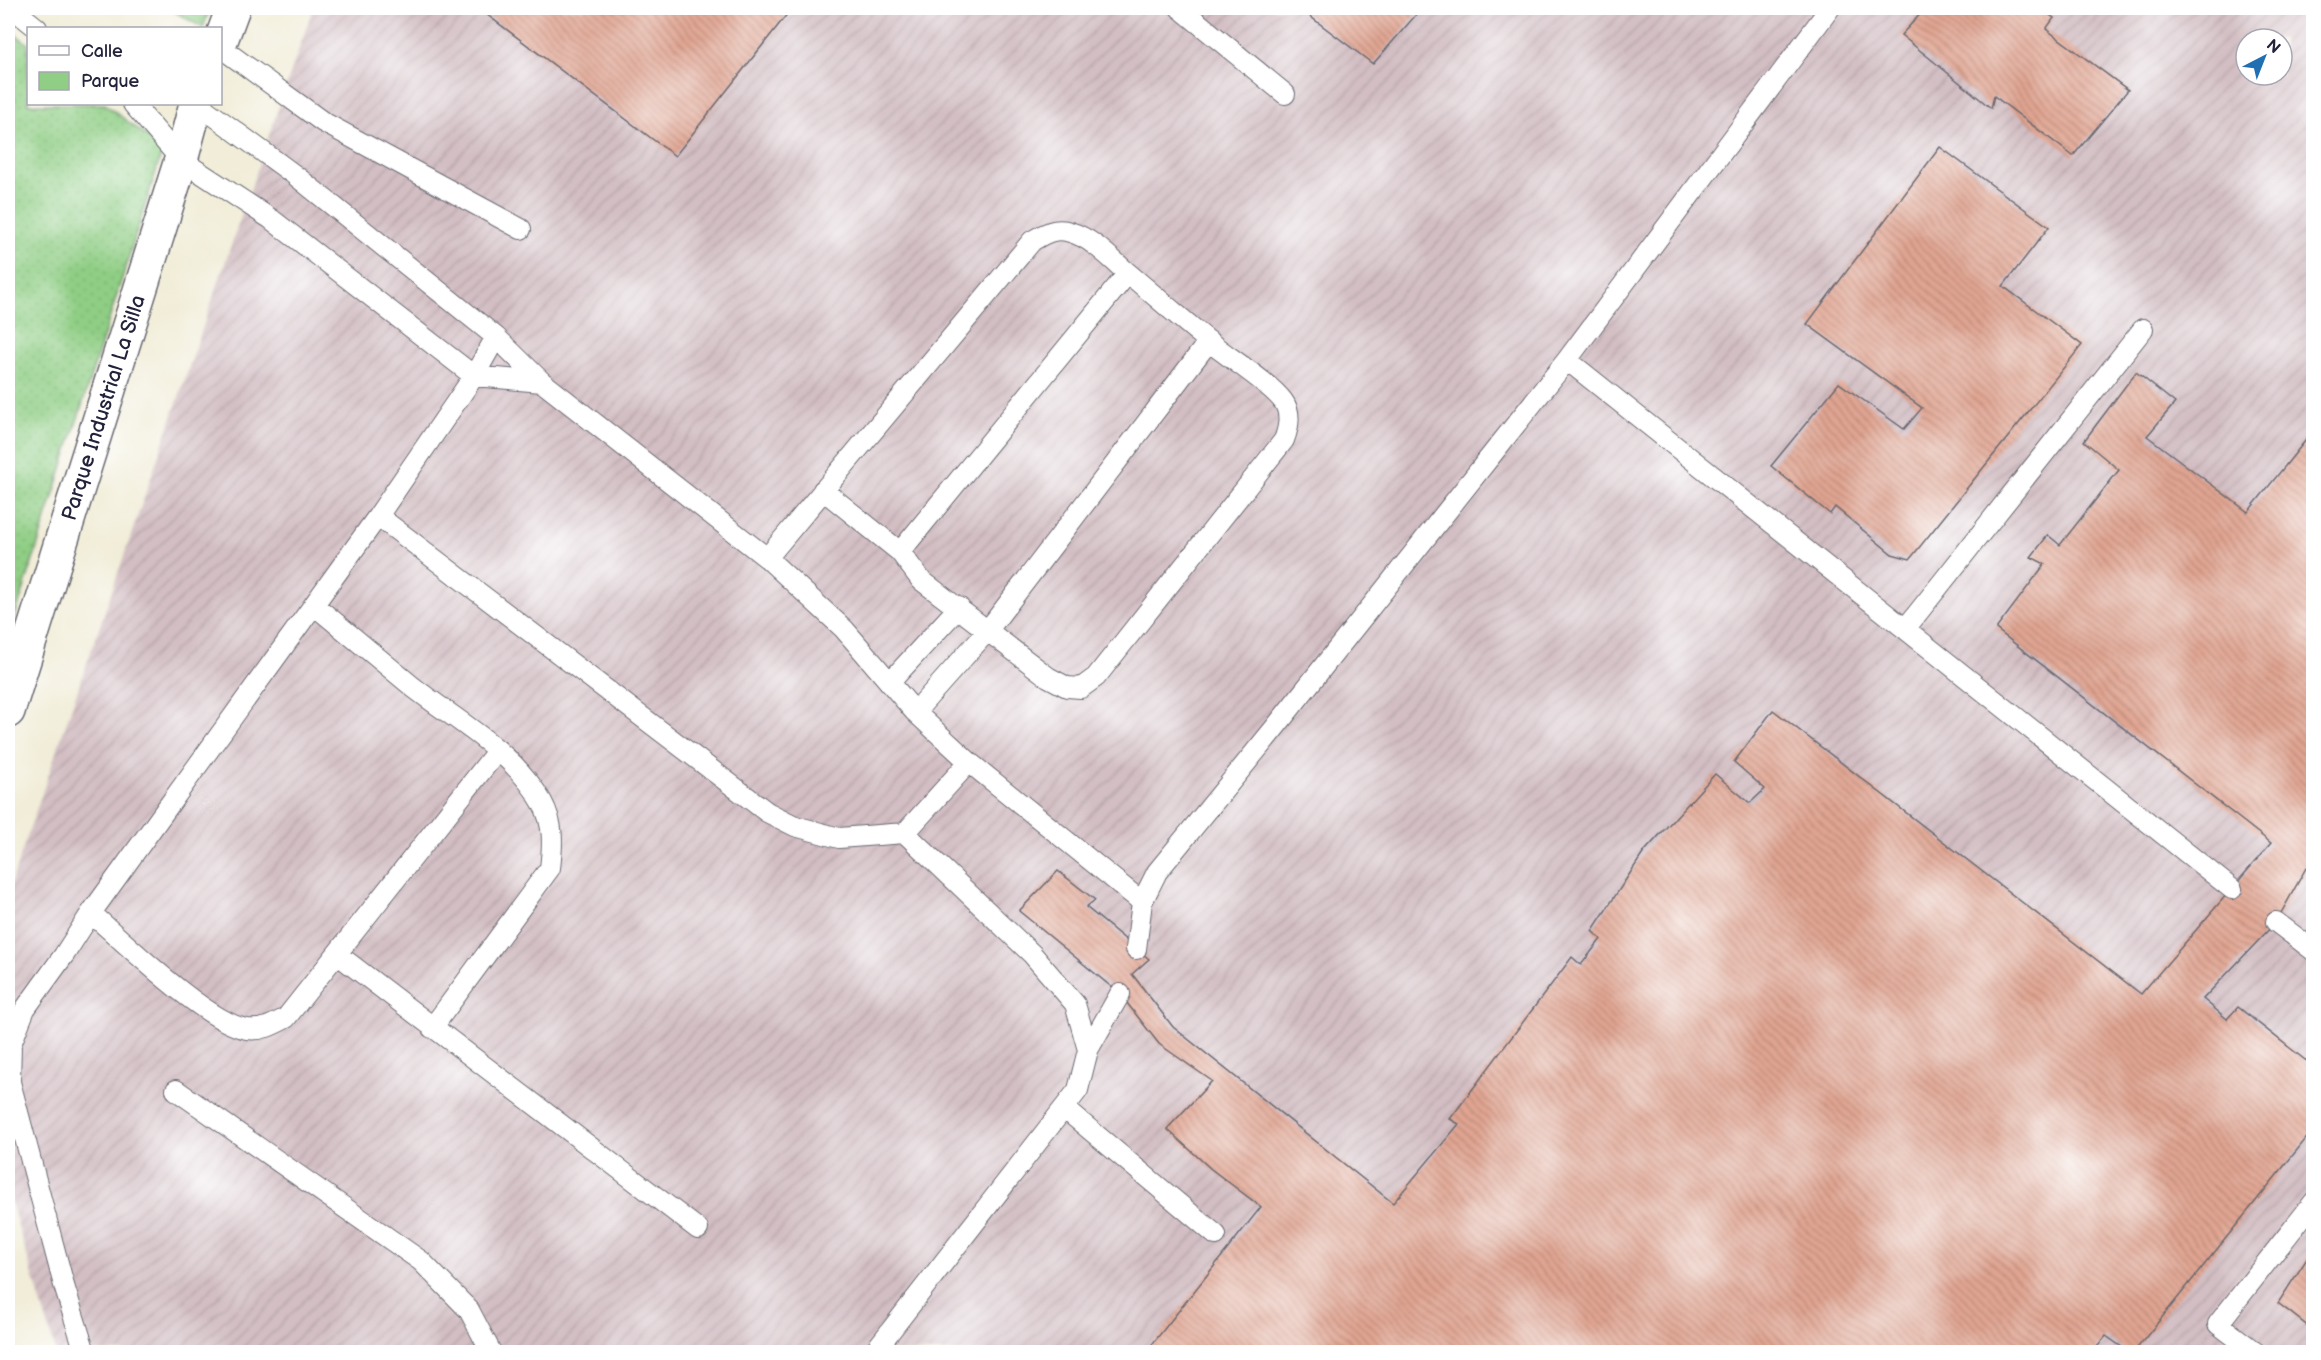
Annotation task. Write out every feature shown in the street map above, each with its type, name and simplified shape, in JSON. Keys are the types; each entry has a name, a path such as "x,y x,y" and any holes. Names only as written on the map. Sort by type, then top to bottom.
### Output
{"street":[{"path":"222,39 233,8"},
{"name":"Parque Industrial La Silla","path":"8,711 197,105"}],"lane":[{"path":"12,8 36,27"},
{"path":"1180,8 1286,94"},
{"path":"1136,949 1142,902 1157,872 1185,840 1567,360 1830,8"},
{"path":"222,46 323,122 521,229"},
{"path":"134,105 181,160 271,219 474,376 542,382"},
{"path":"198,105 296,176 496,337 542,382 767,558 844,629 915,712 969,762 1142,902"},
{"path":"767,558 823,490 1032,241 1050,230 1069,231 1091,242 1283,401 1289,417 1289,428 1284,440 1096,677 1081,688 1067,687 1048,676 921,580 900,552 823,490"},
{"path":"900,552 1128,273"},
{"path":"1905,629 2143,329"},
{"path":"85,1353 65,1289 10,1082 11,1044 25,1009 91,913 378,516 474,376 496,337"},
{"path":"915,712 988,630 1209,341"},
{"path":"1567,360 2232,889"},
{"path":"378,516 766,812 795,826 839,838 905,833 969,762"},
{"path":"314,605 414,687 498,750 526,778 543,803 554,839 550,868 432,1028"},
{"path":"890,682 959,607"},
{"path":"91,913 176,986 213,1014 245,1029 266,1029 286,1018 498,750"},
{"path":"905,833 1032,954 1075,1004 1088,1050"},
{"path":"2276,922 2313,951"},
{"path":"337,954 698,1229"},
{"path":"874,1353 1078,1090 1088,1050 1120,994"},
{"path":"176,1090 421,1262 469,1310 491,1353"},
{"path":"1064,1108 1216,1235"},
{"path":"2255,1353 2218,1324 2313,1202"}],"shaded area":[{"path":"313,8 2313,8 2313,1352 56,1352 8,1193 8,892"}],"green space":[{"path":"168,8 210,8 203,27"},
{"path":"8,28 27,43 27,105 106,105 163,149 8,639"}],"building":[{"path":"478,8 792,8 675,156"},
{"path":"1299,8 1422,8 1373,64"},
{"path":"1926,8 2039,8 2054,18 2046,29 2128,90 2073,156 1994,96 1991,108 1901,35"},
{"path":"1940,147 2049,227 2003,286 2082,345 1910,559 1892,554 1835,507 1830,514 1771,466 1839,383 1904,429 1922,408 1807,324"},
{"path":"2136,372 2175,403 2147,436 2248,512 2314,430 2314,874 2306,868 2276,922 2203,999 2227,1019 2238,1007 2314,1067 2314,1129 2134,1352 2129,1352 2106,1336 2093,1352 1146,1352 1261,1207 1211,1169 1167,1129 1212,1081 1159,1044 1120,994 1019,911 1058,871 1095,900 1086,907 1149,959 1132,974 1173,1027 1393,1203 1459,1124 1450,1119 1572,957 1581,965 1601,939 1592,931 1644,852 1715,774 1750,803 1765,789 1734,762 1773,710 2141,994 2271,843 1996,629 2045,564 2031,557 2048,535 2060,545 2119,470 2084,441"},
{"path":"2314,1248 2314,1331 2278,1303"}]}
